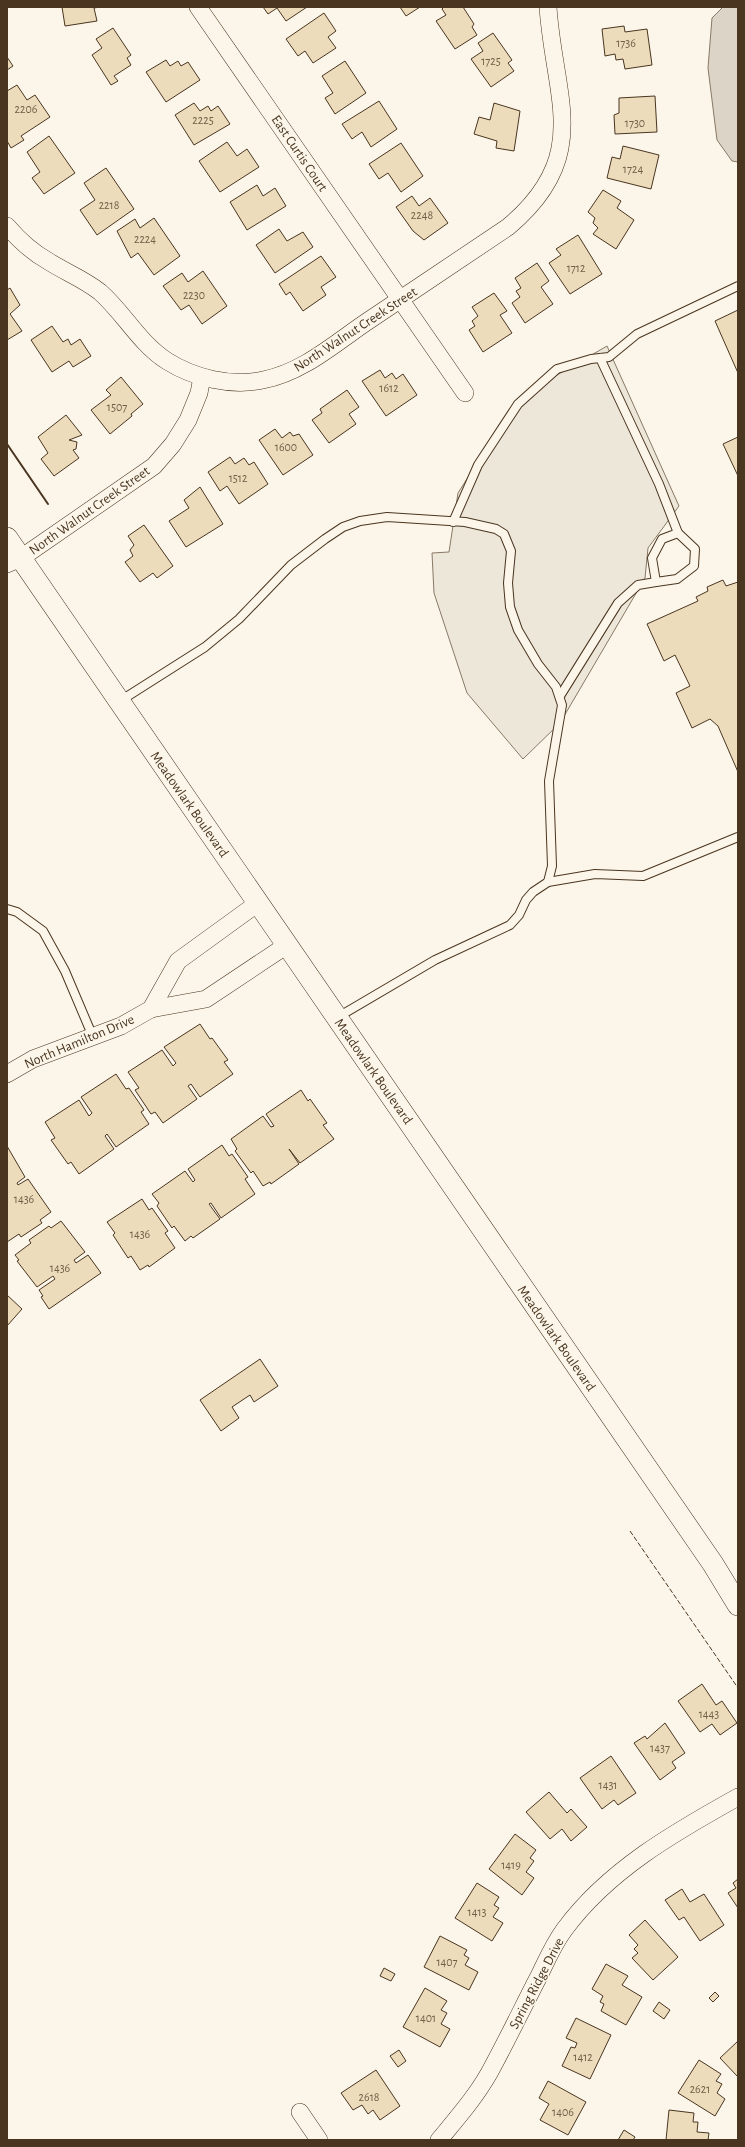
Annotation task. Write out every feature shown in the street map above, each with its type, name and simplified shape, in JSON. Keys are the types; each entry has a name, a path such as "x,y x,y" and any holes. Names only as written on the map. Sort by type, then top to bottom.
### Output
{"street":[{"name":"East Curtis Court","path":"198,7 465,393"},
{"name":"North Walnut Creek Street","path":"14,561 154,466 173,444 188,420 199,393 202,378 253,382 279,376 316,357 508,227 524,213 539,196 549,179 563,132 562,106 548,7"},
{"path":"7,226 28,248 48,261 80,278 100,292 118,311 144,343 157,354 176,366 202,378"},
{"name":"Meadowlark Boulevard","path":"7,538 14,561 120,701 708,1557 738,1605"},
{"name":"North Hamilton Drive","path":"151,1009 178,962 258,903"},
{"name":"North Hamilton Drive","path":"7,1074 32,1059 121,1026 151,1009 206,999 287,945"},
{"name":"Spring Ridge Drive","path":"439,2140 470,2101 493,2066 552,1949 564,1930 589,1900 609,1882 654,1847 738,1797"},
{"path":"300,2112 319,2140"}],"lane":[{"path":"453,522 478,465 518,404 557,369 609,357 637,334 738,286"},
{"path":"560,696 618,603 638,585 677,579 694,566 695,549 678,533 659,484 600,358"},
{"path":"120,701 205,646 239,619 291,566 325,539 343,527 360,521 387,517 453,522 496,529 504,534 508,540 511,551 508,583 510,607 518,630 560,696 562,705 549,781 552,866 548,882"},
{"path":"656,582 652,558 662,539 678,533"},
{"path":"337,1018 435,960 510,925 519,915 526,900 533,892 548,882 595,874 643,876 738,837"},
{"path":"7,909 17,912 43,931 65,971 93,1037"}],"shaded area":[{"path":"723,7 738,7 738,162 732,161 717,140 708,68 712,18"},
{"path":"607,346 679,506 648,548 645,578 560,723 523,759 467,693 434,593 432,553 449,552 458,493 519,397"}],"building":[{"path":"62,7 100,7 94,8 97,21 65,26"},
{"path":"263,7 307,7 286,21 277,8 268,14"},
{"path":"400,7 420,7 406,16"},
{"path":"444,7 463,7 474,24 472,27 477,35 455,49 436,21 446,15 442,9"},
{"path":"324,13 336,31 328,37 336,48 313,63 305,51 298,56 286,39"},
{"path":"624,26 625,32 647,29 652,65 625,69 623,59 616,60 615,54 605,56 602,29"},
{"path":"113,28 131,55 127,58 131,65 114,76 118,81 111,85 92,55 102,48 96,39"},
{"path":"493,33 512,60 508,63 514,71 491,87 471,59 483,51 478,43"},
{"path":"7,57 13,66 7,70"},
{"path":"166,60 170,66 178,61 181,66 188,62 200,80 166,102 146,72"},
{"path":"345,61 366,93 335,114 325,98 333,93 322,76"},
{"path":"17,85 27,100 35,95 50,117 21,136 24,140 11,148 7,141 7,91"},
{"path":"655,96 657,132 615,134 614,115 619,113 619,98"},
{"path":"379,101 397,129 371,147 362,132 352,139 342,124"},
{"path":"194,103 200,111 208,106 211,111 218,106 230,124 194,145 175,115"},
{"path":"494,103 520,111 514,151 496,148 497,141 474,134 479,117 490,120"},
{"path":"49,136 75,173 44,194 32,178 40,172 27,152"},
{"path":"227,142 237,156 247,149 259,167 220,192 199,161"},
{"path":"401,143 423,176 401,192 388,173 379,179 369,164"},
{"path":"623,146 659,155 651,189 607,178 612,157 620,159"},
{"path":"106,168 134,209 97,235 80,210 95,200 84,183"},
{"path":"257,185 263,196 275,188 286,206 247,230 230,202"},
{"path":"603,190 621,201 617,208 634,220 616,249 593,234 598,228 593,223 595,218 588,212"},
{"path":"412,196 419,206 430,198 448,223 424,240 413,231 396,207"},
{"path":"154,218 180,256 154,275 138,253 131,258 117,231 135,219 140,228"},
{"path":"279,229 287,241 303,232 313,247 275,273 256,245"},
{"path":"578,235 602,274 570,294 549,263 561,255 556,249"},
{"path":"321,256 336,277 321,287 326,295 303,311 290,292 286,295 279,284"},
{"path":"537,263 549,281 541,287 553,304 525,323 512,303 520,297 516,291 521,288 515,278"},
{"path":"203,271 227,306 202,324 189,305 181,310 163,286 182,273 188,282"},
{"path":"10,288 20,305 10,314 22,331 7,340 7,290"},
{"path":"494,293 507,311 500,315 512,333 483,352 469,330 475,326 472,321 478,316 472,307"},
{"path":"738,310 738,373 715,321"},
{"path":"52,326 63,342 68,339 71,345 80,339 91,356 73,367 69,361 52,372 31,340"},
{"path":"380,370 385,378 392,373 396,379 403,374 417,395 386,416 362,381"},
{"path":"121,377 143,404 131,414 132,416 110,434 91,410 111,395 106,390"},
{"path":"347,390 359,407 349,414 356,424 329,443 312,420 322,413 320,409"},
{"path":"66,415 82,435 69,440 77,442 76,449 73,450 79,458 54,476 41,459 48,453 38,437"},
{"path":"275,429 282,438 290,432 293,436 299,434 313,455 283,475 259,440"},
{"path":"738,437 738,476 723,444"},
{"path":"230,457 235,464 244,458 249,465 254,462 268,484 239,504 227,486 220,491 208,472"},
{"path":"200,487 223,524 186,547 169,521 189,508 184,500"},
{"path":"144,525 173,566 157,578 153,573 140,582 125,562 133,556 130,550 134,545 128,536"},
{"path":"723,580 726,586 738,582 738,772 718,726 710,719 692,728 676,693 690,686 675,655 664,661 647,624 698,601 696,597 708,591 707,587"},
{"path":"200,1024 210,1039 212,1038 228,1060 224,1062 233,1074 200,1097 191,1084 188,1086 197,1099 163,1123 155,1112 151,1114 135,1090 139,1088 128,1072 162,1050 173,1066 176,1063 164,1047"},
{"path":"116,1074 126,1089 129,1088 144,1110 141,1112 149,1124 116,1147 107,1134 105,1136 114,1149 79,1174 71,1162 68,1164 51,1140 55,1138 45,1122 79,1100 89,1116 92,1113 81,1097"},
{"path":"301,1090 308,1101 310,1099 327,1123 323,1125 334,1139 300,1163 289,1149 299,1164 271,1184 270,1182 263,1186 253,1171 251,1173 235,1151 237,1149 231,1139 263,1116 271,1127 274,1126 266,1114"},
{"path":"222,1145 229,1156 232,1154 248,1177 245,1179 255,1194 221,1218 211,1203 209,1204 220,1219 193,1238 191,1236 185,1241 174,1226 172,1228 157,1206 159,1203 152,1194 185,1171 193,1182 195,1180 188,1169"},
{"path":"7,1146 25,1177 17,1183 18,1185 28,1179 51,1212 40,1220 42,1223 21,1237 19,1234 7,1242"},
{"path":"142,1199 149,1210 152,1208 168,1231 165,1233 175,1248 149,1267 148,1265 140,1270 131,1256 128,1258 113,1235 115,1233 107,1222"},
{"path":"61,1221 85,1252 74,1260 76,1263 88,1255 101,1273 49,1309 41,1297 43,1296 39,1290 55,1279 53,1276 37,1287 17,1261 19,1260 15,1255 31,1243 29,1240 49,1226 51,1228"},
{"path":"7,1295 22,1309 7,1326"},
{"path":"260,1359 278,1386 254,1402 250,1395 232,1407 239,1418 221,1431 200,1400"},
{"path":"702,1684 716,1705 722,1701 737,1723 720,1735 712,1724 700,1732 678,1701"},
{"path":"665,1723 685,1753 672,1762 676,1768 660,1780 634,1743 645,1736 647,1739"},
{"path":"611,1756 636,1793 618,1805 614,1800 602,1809 580,1778"},
{"path":"549,1792 567,1813 571,1809 587,1827 571,1841 562,1829 550,1839 526,1812"},
{"path":"515,1834 536,1850 530,1858 534,1861 526,1872 534,1878 522,1895 489,1869"},
{"path":"738,1879 738,1908 728,1893 736,1888 733,1883"},
{"path":"477,1883 499,1897 494,1905 499,1908 493,1917 503,1923 492,1941 455,1918"},
{"path":"682,1889 690,1902 704,1894 724,1925 700,1941 684,1917 679,1920 665,1900"},
{"path":"645,1920 678,1957 653,1980 632,1958 638,1953 634,1949 638,1945 629,1935"},
{"path":"440,1936 467,1950 464,1955 469,1958 465,1965 478,1972 469,1990 424,1967"},
{"path":"606,1964 628,1976 622,1985 642,1997 626,2025 601,2011 604,2004 600,2002 603,1996 592,1989"},
{"path":"384,1968 395,1974 391,1981 380,1976"},
{"path":"425,1988 447,2001 441,2010 447,2013 441,2024 450,2029 440,2047 403,2027"},
{"path":"715,1992 719,1996 713,2002 709,1998"},
{"path":"659,2002 670,2010 664,2019 653,2011"},
{"path":"576,2018 611,2035 590,2079 562,2066 571,2047 575,2048 577,2043 566,2038"},
{"path":"738,2041 738,2077 720,2058"},
{"path":"399,2050 406,2061 398,2067 390,2056"},
{"path":"699,2060 721,2074 716,2081 722,2084 717,2093 725,2099 715,2116 678,2093"},
{"path":"376,2070 400,2106 380,2120 373,2110 368,2114 362,2105 353,2110 341,2093"},
{"path":"548,2081 586,2102 568,2135 540,2120 549,2104 539,2098"},
{"path":"669,2110 694,2113 693,2122 698,2122 697,2132 709,2133 708,2140 666,2140"},
{"path":"624,2130 635,2137 633,2140 618,2140"}],"fence":[{"path":"630,1531 738,1688"}],"wall":[{"path":"7,444 48,504"}]}
